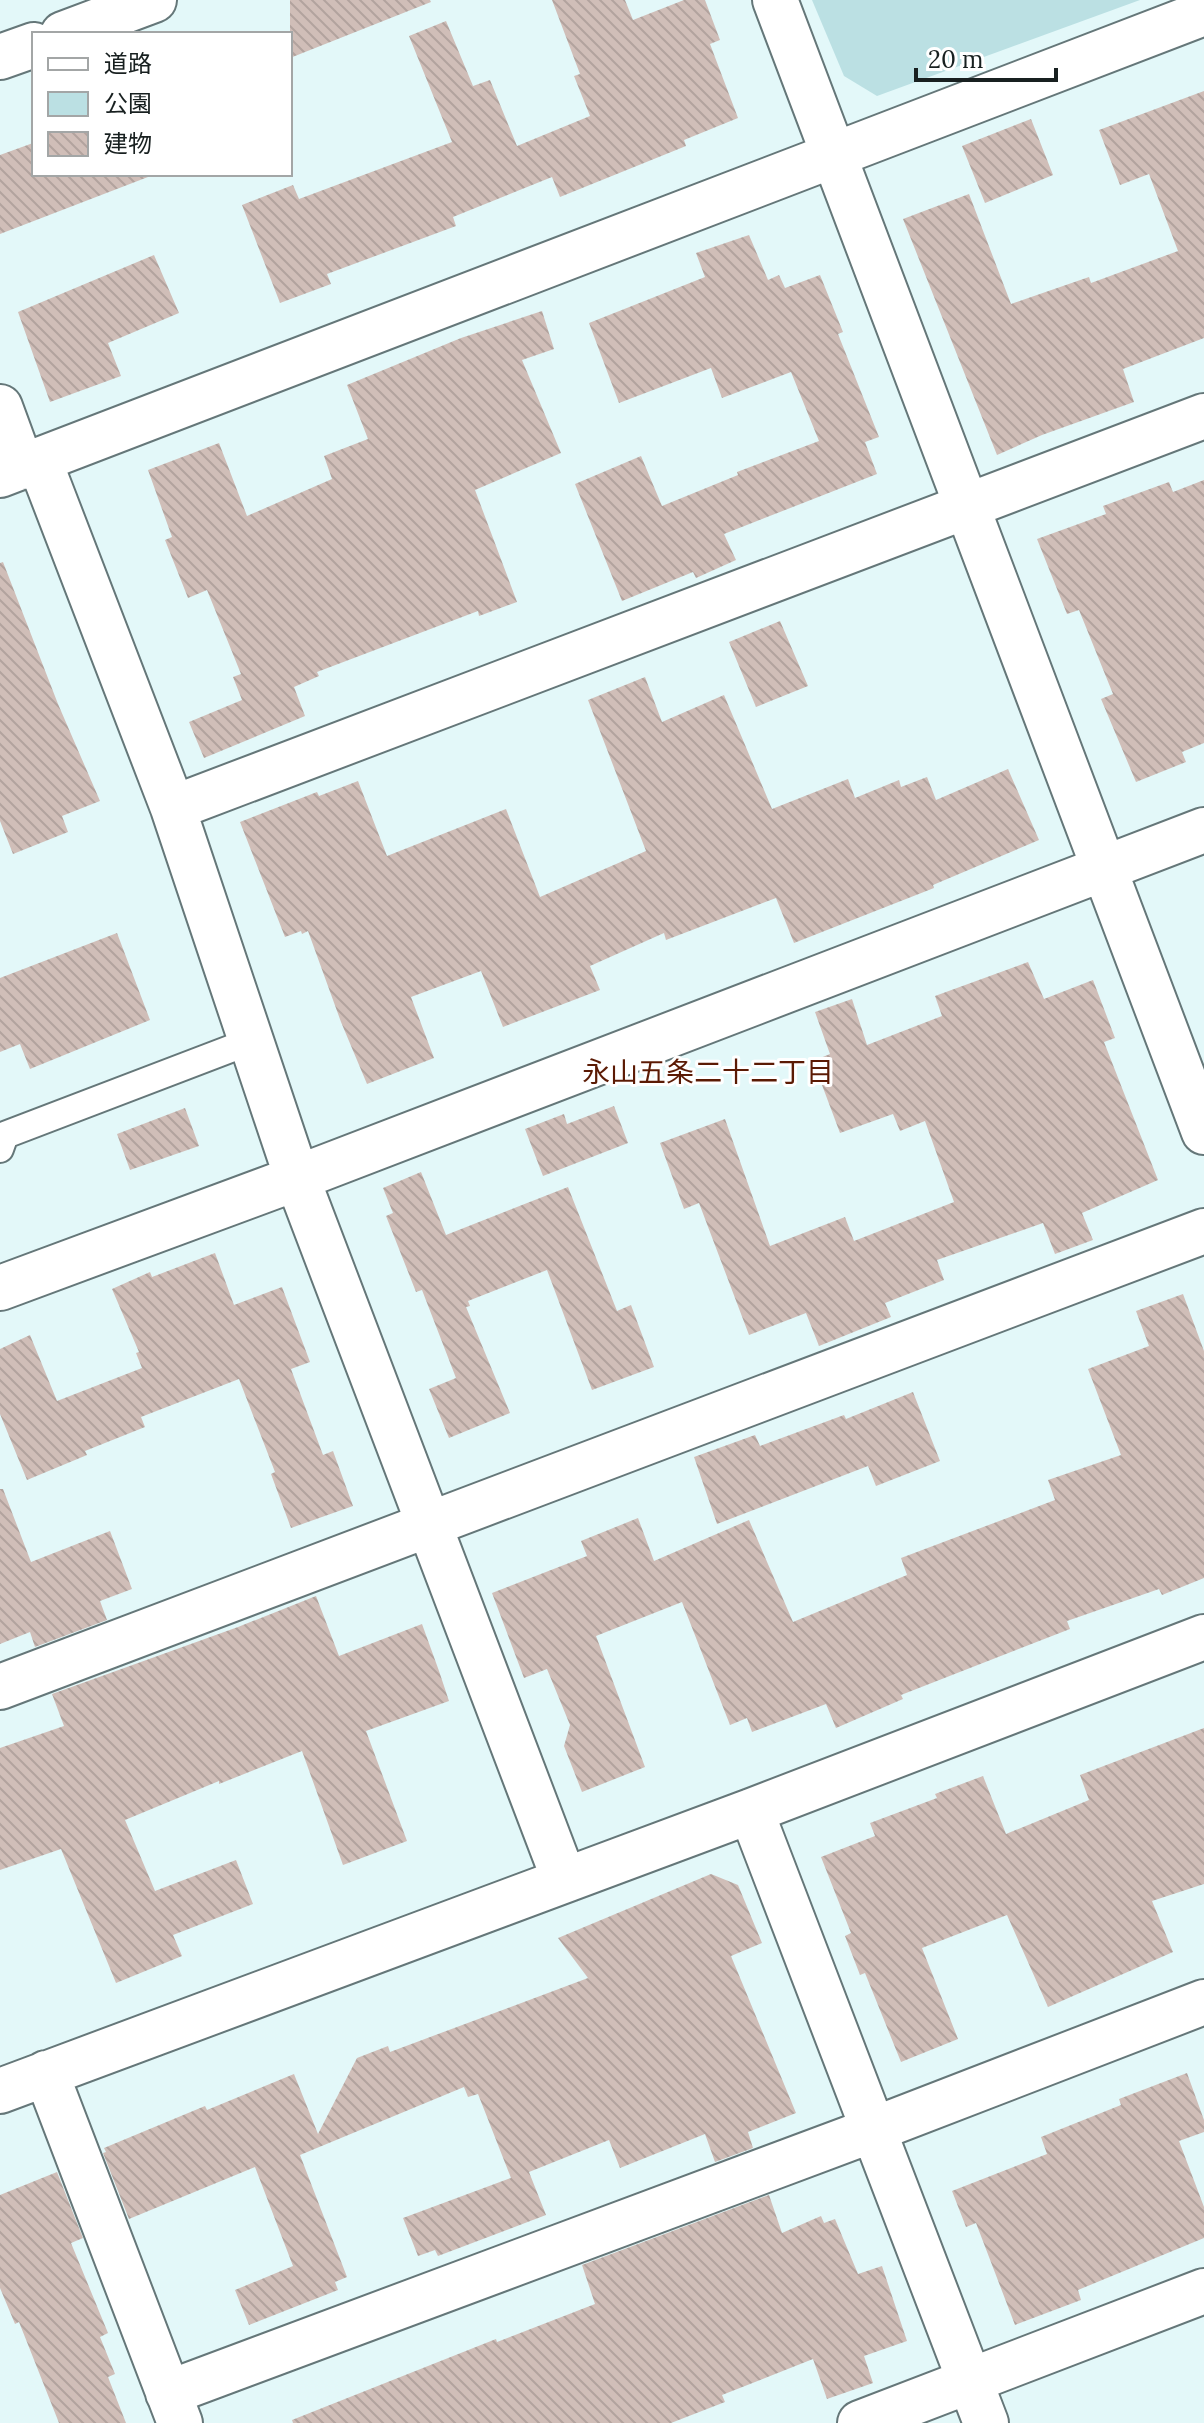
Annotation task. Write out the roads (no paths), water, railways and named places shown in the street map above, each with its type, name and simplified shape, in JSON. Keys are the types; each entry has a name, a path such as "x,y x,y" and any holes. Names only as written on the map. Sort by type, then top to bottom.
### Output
{"street":[{"path":"68,32 154,0"},
{"path":"775,0 1204,1132"},
{"path":"20,467 1204,13"},
{"path":"0,57 32,46"},
{"path":"0,407 20,467 173,808 297,1178 564,1879"},
{"path":"173,808 1204,416"},
{"path":"0,1288 297,1178 1204,830"},
{"path":"0,1687 1204,1231"},
{"path":"0,2091 751,1811 1204,1637"},
{"path":"751,1811 986,2423"},
{"path":"46,2073 174,2408 875,2129 1204,2002"},
{"path":"860,2423 1204,2291"}],"lane":[{"path":"0,1149 5,1135 251,1041"}],"district":[{"name":"永山五条二十二丁目","path":"708,1072"}]}
